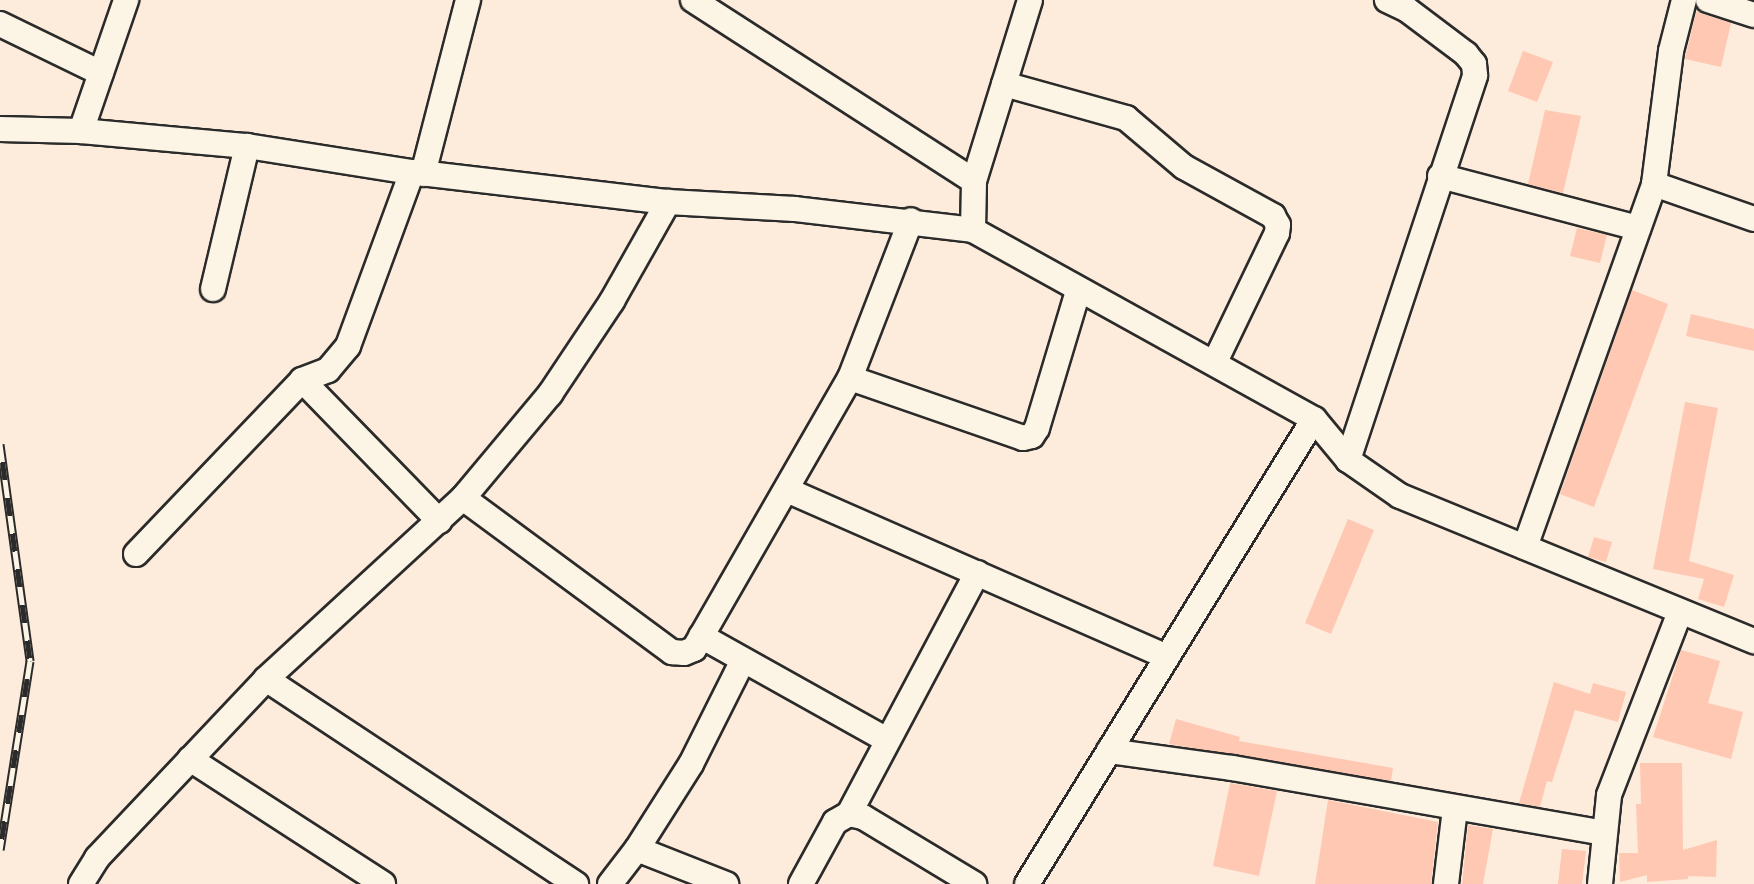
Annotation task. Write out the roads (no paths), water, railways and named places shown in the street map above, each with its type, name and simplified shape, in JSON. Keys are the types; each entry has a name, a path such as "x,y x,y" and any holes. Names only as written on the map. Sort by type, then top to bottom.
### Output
{"street":[{"path":"81,131 126,0"},
{"path":"136,554 302,380 328,370 348,346 418,173 468,0"},
{"path":"693,0 974,181"},
{"path":"973,230 974,181 1030,0"},
{"path":"1525,547 1654,184 1671,51 1684,0"},
{"path":"1708,0 1754,15"},
{"path":"1348,460 1475,75 1474,64 1399,3"},
{"path":"0,24 101,73"},
{"path":"1004,84 1126,118 1184,167 1273,216 1278,225 1277,233 1215,362"},
{"path":"0,129 81,131 247,146 418,173 668,202 911,220 973,230 1078,291 1215,362 1314,419 1348,460 1400,496 1754,641"},
{"path":"213,289 247,146"},
{"path":"1440,176 1638,228"},
{"path":"1654,184 1754,219"},
{"path":"81,884 97,858 266,679 463,498 550,394 612,301 668,202"},
{"path":"463,498 672,652 684,653 694,649 850,378 911,220"},
{"path":"850,378 1023,438 1032,436 1078,291"},
{"path":"302,380 439,521"},
{"path":"1027,884 1314,419"},
{"path":"787,490 1167,657"},
{"path":"801,884 835,822 849,814 977,573"},
{"path":"1600,884 1609,795 1680,612"},
{"path":"701,636 887,740"},
{"path":"610,884 637,849 691,764 743,660"},
{"path":"266,679 576,884"},
{"path":"1109,751 1232,768 1603,833"},
{"path":"190,759 383,884"},
{"path":"1446,884 1455,809"},
{"path":"849,814 863,817 974,884"},
{"path":"637,849 726,884"}],"railway":[{"path":"0,444 30,661 0,850"}]}
